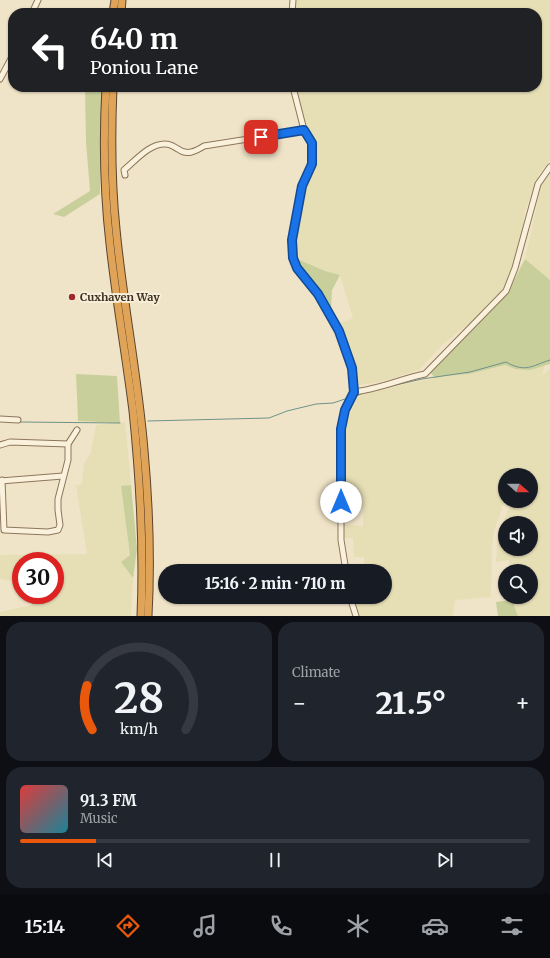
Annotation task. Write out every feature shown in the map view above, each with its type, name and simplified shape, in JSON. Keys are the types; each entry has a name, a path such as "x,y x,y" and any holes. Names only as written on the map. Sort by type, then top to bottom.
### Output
{"highway":[{"path":"106,92 104,121 106,194 110,243 136,444 141,523 141,616"},
{"path":"113,92 113,193 120,265 144,450 149,538 148,616"}],"street":[{"path":"0,79 8,64"},
{"path":"294,92 304,130 312,143 312,164 302,186 292,240 293,258 297,268 318,294 339,331 352,368 354,392 345,410 341,429 341,540 345,564"},
{"path":"125,175 124,170 149,148 159,145 172,145 181,152 193,152 204,146 304,130"},
{"path":"354,392 378,387 408,377 425,374 506,291 517,261 538,184 550,167"},
{"path":"0,419 18,420"},
{"path":"63,476 1,480 2,530 48,532 58,530 60,525 58,499 68,460 68,444 77,430"},
{"path":"0,445 10,442 68,444"},
{"path":"352,604 356,616"}],"shaded area":[{"path":"295,0 550,0 550,161 539,174 525,211 522,236 507,282 502,292 488,304 476,318 442,345 419,370 380,382 359,385 338,324 353,318 340,275 325,271 295,258 293,238 305,185 313,165 314,143 306,129 297,92 542,92 542,8 294,8"},
{"path":"550,173 550,280 525,259 541,186"},
{"path":"505,365 515,369 530,370 545,365 542,376 550,368 550,616 518,616 514,604 538,604 538,564 509,564 509,560 496,562 498,540 498,556 538,556 538,516 506,516 509,508 538,508 538,468 498,468 498,508 502,508 498,516 492,546 491,597 455,600 453,616 359,616 355,604 392,604 392,564 364,564 364,557 354,557 353,538 344,538 343,524 363,526 363,509 361,506 344,504 345,427 357,398 369,392 444,376 469,374"},
{"path":"125,422 131,485 121,486 130,555 121,562 133,578 131,616 0,616 0,612 32,604 64,604 64,554 87,554 76,485 82,484 84,464 91,452 96,425"},
{"path":"0,555 12,555 12,581 0,579"}],"green space":[{"path":"85,92 102,92 100,194 64,217 53,214 90,191 86,142"},
{"path":"295,258 325,271 340,275 332,290 331,309 319,289 300,268"},
{"path":"525,259 550,280 550,364 530,370 515,369 505,365 469,374 435,378 429,371 484,318 511,286"},
{"path":"76,374 117,376 120,423 78,421"},
{"path":"131,485 137,549 133,578 121,562 130,555 121,486"},
{"path":"496,602 498,602 498,604 514,604 518,616 498,616"}],"waterway":[{"path":"387,387 422,379 470,372 506,362 524,368 550,360"},
{"path":"354,397 366,392"},
{"path":"148,421 269,418 287,411 316,404 333,403 348,398"},
{"path":"19,422 120,423"}],"place":[{"name":"Cuxhaven Way","path":"72,297"}],"route":[{"path":"261,137 304,130 312,143 312,164 302,186 292,240 293,258 297,268 318,294 339,331 352,368 354,392 345,410 341,429 341,502"}]}
